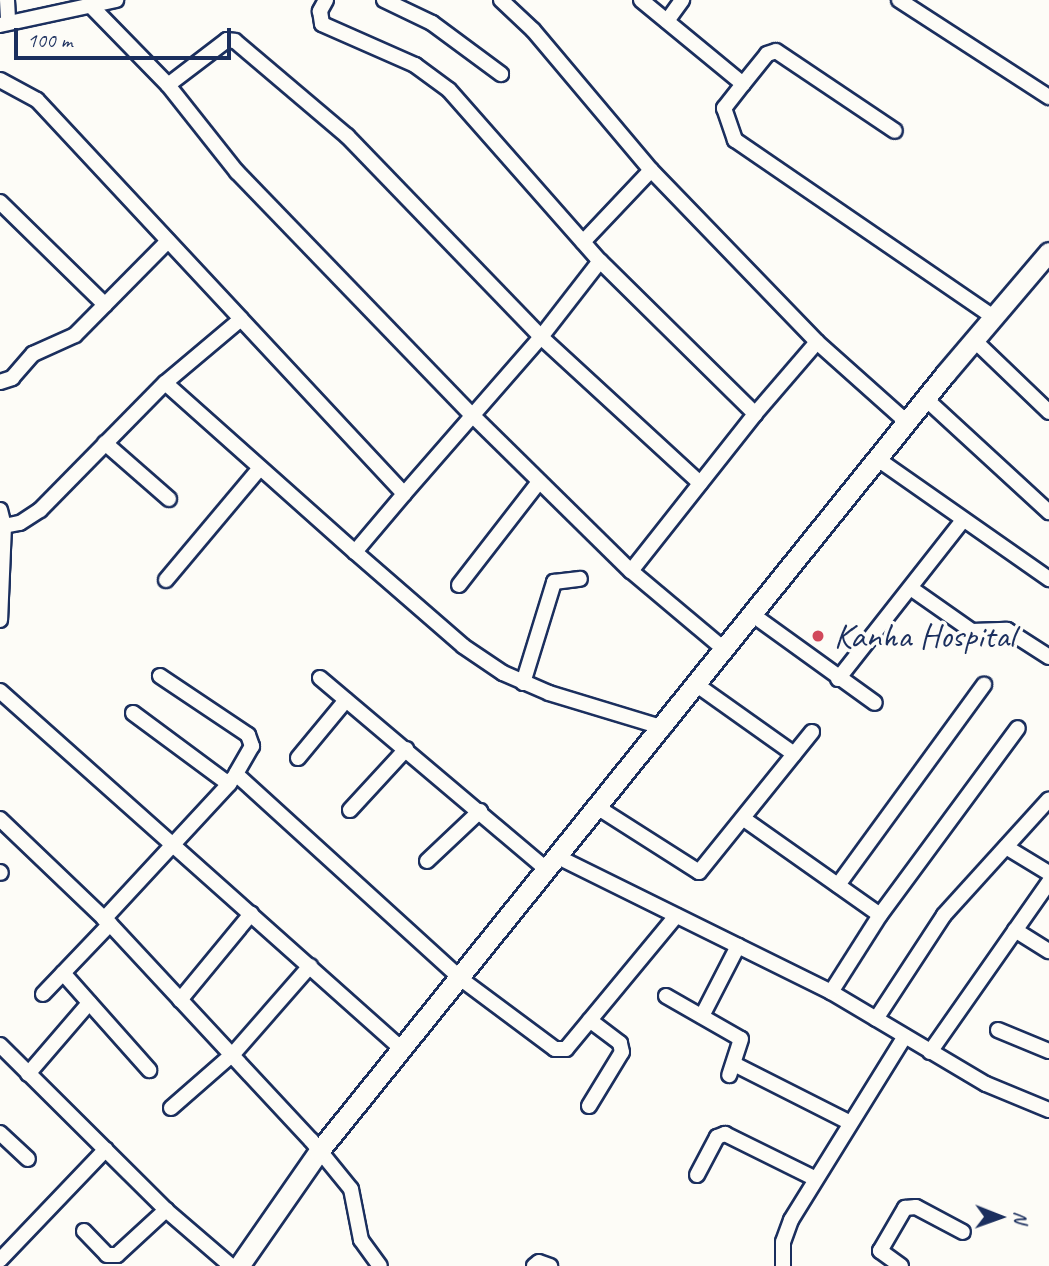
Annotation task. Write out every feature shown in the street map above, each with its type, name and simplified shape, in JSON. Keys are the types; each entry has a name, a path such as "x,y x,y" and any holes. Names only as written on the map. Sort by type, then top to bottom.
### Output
{"main road":[{"path":"239,1266 319,1151 664,728 974,340 1049,252"}],"street":[{"path":"7,0 4,24 116,0"},
{"path":"326,0 320,11 322,24 415,65 449,90 600,261 755,414"},
{"path":"384,0 432,23 501,74"},
{"path":"501,0 533,30 652,170 817,342 908,423"},
{"path":"641,0 743,84"},
{"path":"667,21 682,0"},
{"path":"899,0 1049,97"},
{"path":"92,7 168,85 237,172 471,414 631,571 725,650"},
{"path":"168,85 227,40 235,41 402,188 541,337 700,483"},
{"path":"895,131 776,51 767,54 724,108 735,140 995,318"},
{"path":"0,80 37,100 404,494"},
{"path":"583,242 652,170"},
{"path":"0,202 105,305"},
{"path":"0,382 12,378 33,354 75,335 168,242"},
{"path":"355,552 471,414 541,337 600,261"},
{"path":"4,526 29,519 166,383 241,320"},
{"path":"974,340 1049,412"},
{"path":"631,571 755,414 817,342"},
{"path":"166,383 259,469 463,646 523,682 664,728"},
{"path":"927,400 1049,512"},
{"path":"105,443 169,499"},
{"path":"879,460 1049,579"},
{"path":"166,580 259,469"},
{"path":"459,585 539,482"},
{"path":"0,510 4,526 0,620"},
{"path":"838,679 912,589 963,520"},
{"path":"523,682 554,582 580,579"},
{"path":"912,589 972,631 1007,630 1049,657"},
{"path":"753,615 838,679 875,703"},
{"path":"43,994 232,779 252,746 248,735 160,676"},
{"path":"320,678 480,811 553,864 676,916 831,992 986,1084 1049,1110"},
{"path":"697,685 794,754"},
{"path":"838,885 984,685"},
{"path":"2,697 173,844 403,1050"},
{"path":"298,758 346,700"},
{"path":"133,713 232,779 461,979 562,1051 676,916"},
{"path":"831,992 880,915 1018,728"},
{"path":"597,807 699,872 812,732"},
{"path":"350,810 405,749"},
{"path":"876,1019 944,915 1049,799"},
{"path":"427,861 480,811"},
{"path":"0,819 107,922 233,1054 319,1151 351,1189 361,1240 380,1266"},
{"path":"744,819 880,915"},
{"path":"1006,848 1049,873"},
{"path":"930,1052 1049,882"},
{"path":"180,999 251,915"},
{"path":"1016,930 1049,951"},
{"path":"702,1016 738,946"},
{"path":"171,1108 233,1054 310,966"},
{"path":"63,973 149,1070"},
{"path":"666,996 741,1039 732,1069 849,1122"},
{"path":"28,1074 89,1003"},
{"path":"589,1106 622,1052 620,1043 590,1020"},
{"path":"998,1030 1049,1051"},
{"path":"783,1266 786,1231 814,1178 905,1036"},
{"path":"3,1055 28,1074 166,1210 231,1266"},
{"path":"0,1134 28,1158"},
{"path":"697,1175 720,1134 814,1178"},
{"path":"0,1260 106,1149"},
{"path":"901,1266 880,1251 905,1208 916,1207 964,1232"},
{"path":"84,1231 107,1255 117,1255 166,1210"},
{"path":"534,1266 550,1266"}],"place":[{"name":"Kanha Hospital","path":"818,636"}]}
